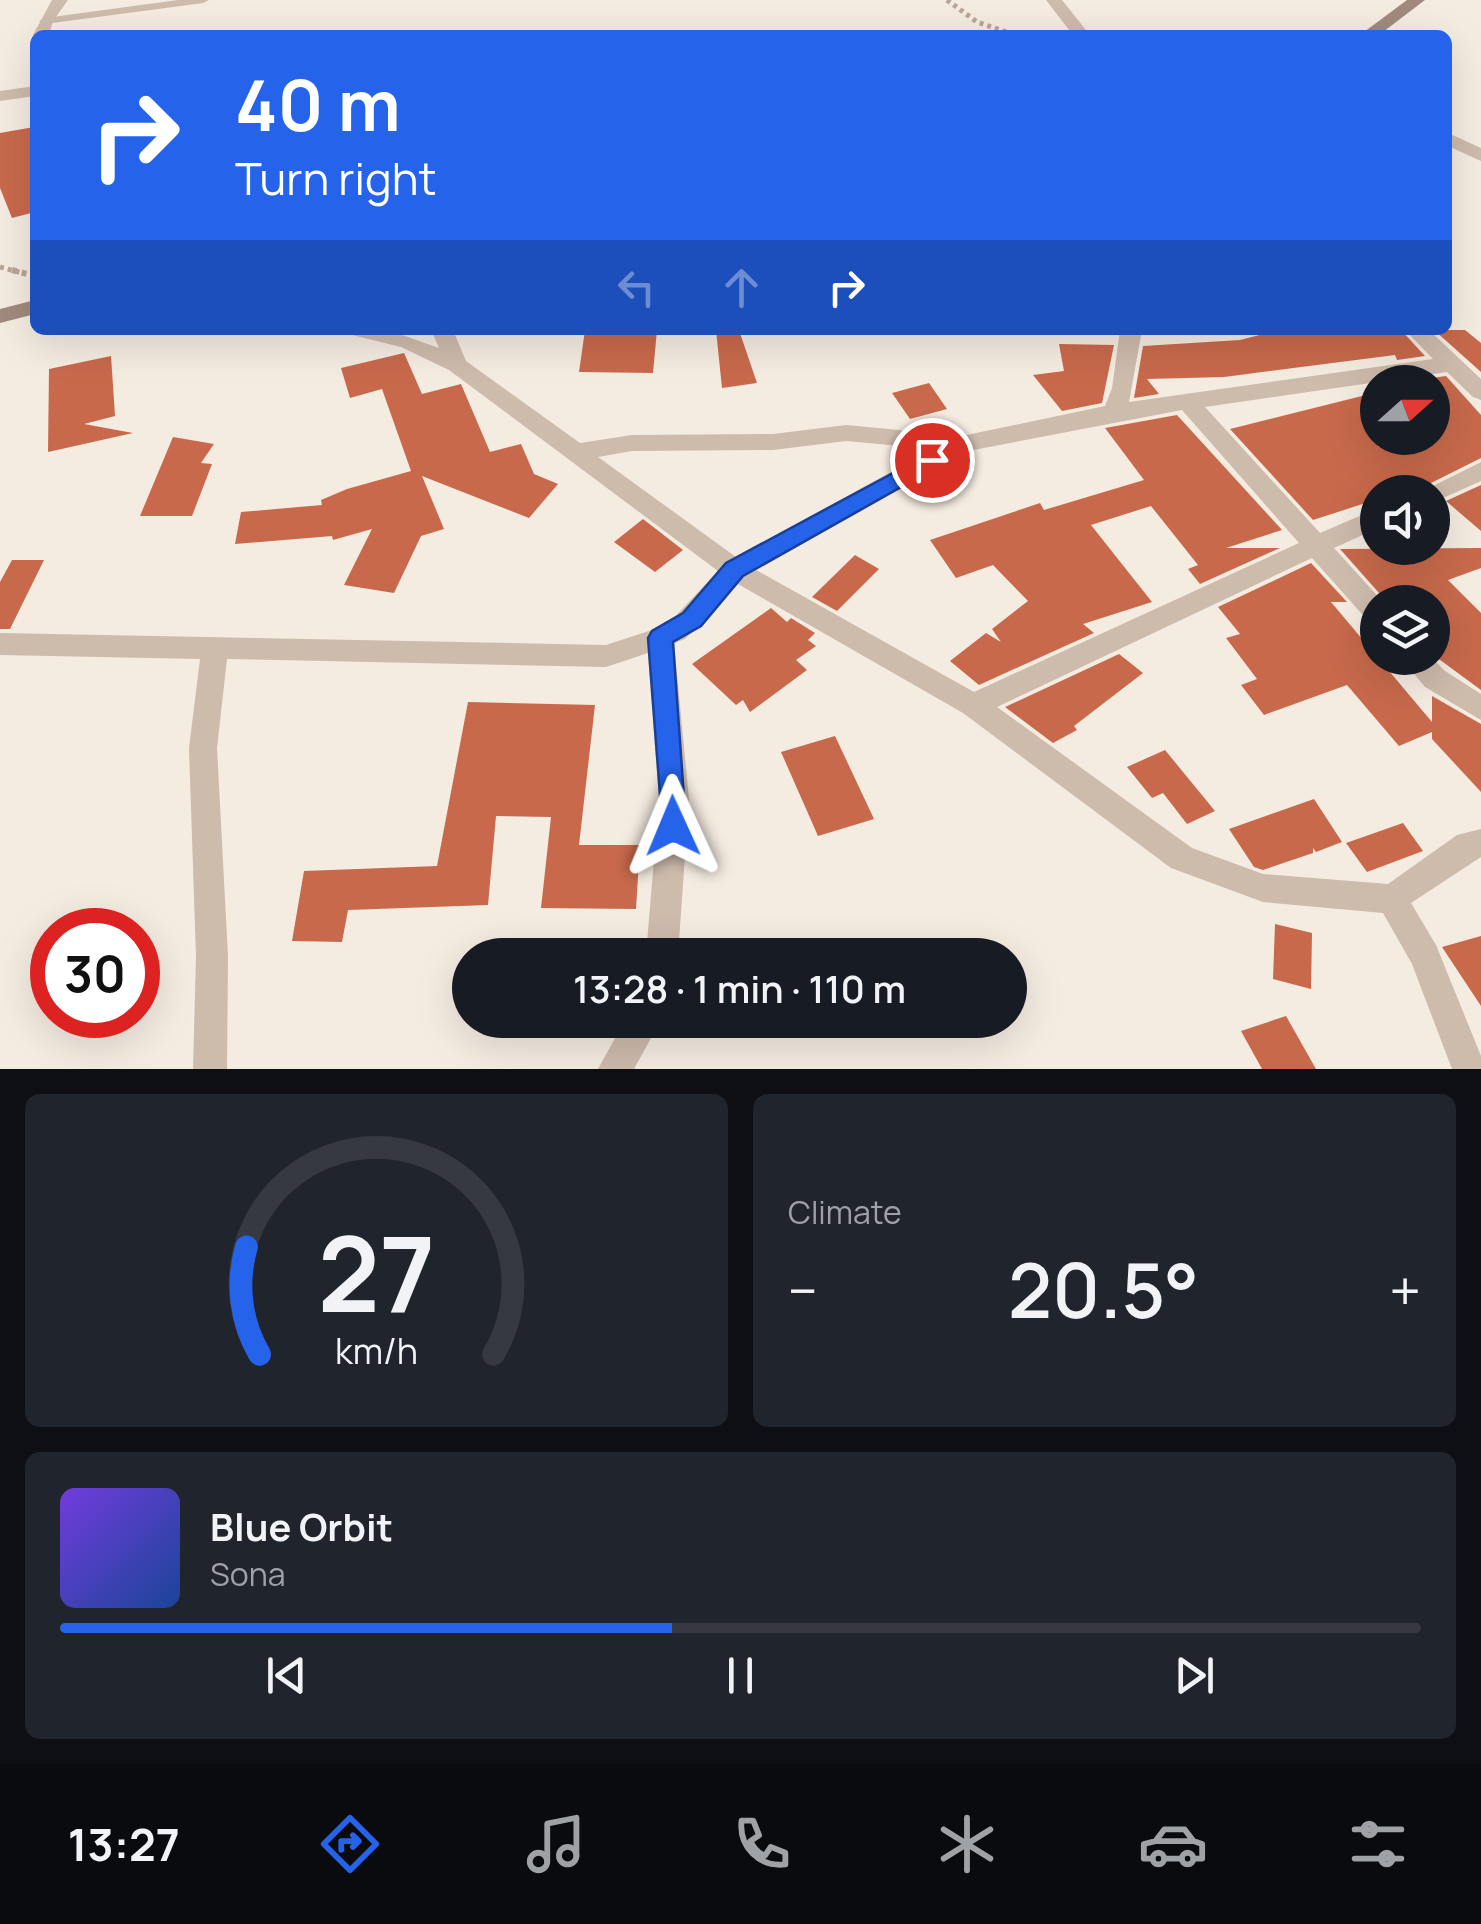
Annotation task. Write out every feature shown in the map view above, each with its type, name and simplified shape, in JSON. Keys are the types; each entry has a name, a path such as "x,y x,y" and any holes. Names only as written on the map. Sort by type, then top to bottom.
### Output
{"street":[{"path":"43,28 60,0"},
{"path":"1054,0 1078,30"},
{"path":"1375,30 1417,0"},
{"path":"0,96 30,92"},
{"path":"1452,142 1481,155"},
{"path":"0,316 30,308"},
{"path":"380,335 408,342 458,365 734,570 973,704 1182,858 1263,888 1392,899 1468,844 1481,843"},
{"path":"444,335 458,365"},
{"path":"1114,412 1123,388 1130,335"},
{"path":"1421,335 1481,392"},
{"path":"0,644 606,656 660,638 692,620 734,570 962,444 1114,412 1450,364"},
{"path":"1188,402 1360,595"},
{"path":"578,452 632,443 773,442 846,433 962,444"},
{"path":"1450,486 1481,471"},
{"path":"973,704 1360,523"},
{"path":"660,638 674,799 663,938"},
{"path":"210,1069 212,956 204,748 214,651"},
{"path":"1431,675 1481,708"},
{"path":"1392,899 1425,956 1469,1069"},
{"path":"615,1069 633,1038"}],"lane":[{"path":"43,28 203,0"}],"path":[{"path":"947,0 977,22 1000,30"},
{"path":"0,266 30,275"}],"building":[{"path":"30,128 30,213 12,218 0,188 0,133"},
{"path":"1465,330 1481,343 1481,372 1440,335"},
{"path":"584,335 657,335 653,373 579,372"},
{"path":"717,335 741,335 757,383 722,388"},
{"path":"1260,335 1406,335 1425,356 1397,360 1395,355 1224,377 1147,379 1159,394 1134,398 1143,346 1240,340"},
{"path":"1059,344 1114,345 1102,403 1062,411 1033,375 1064,371"},
{"path":"404,353 422,394 461,384 490,452 521,444 534,474 558,484 529,518 422,476 444,529 421,536 394,593 344,585 372,529 333,540 332,536 235,544 241,512 322,505 321,500 347,489 411,471 382,389 350,398 341,368"},
{"path":"111,356 115,416 84,424 133,433 48,452 49,369"},
{"path":"1450,380 1481,415 1481,458 1447,475 1360,475 1360,505 1313,520 1230,429 1360,396 1360,455 1450,455"},
{"path":"929,383 947,409 910,419 892,393"},
{"path":"1177,415 1282,530 1226,548 1280,548 1200,584 1188,569 1198,565 1151,506 1091,525 1152,602 1083,624 1094,633 979,685 950,661 986,633 1001,642 992,629 1028,601 993,565 956,578 930,540 1040,503 1044,510 1144,480 1105,428"},
{"path":"173,437 214,444 201,463 212,464 192,516 140,516"},
{"path":"1481,485 1481,531 1450,504 1450,499"},
{"path":"643,519 683,550 655,572 614,542"},
{"path":"1450,548 1481,548 1481,568 1448,580 1481,613 1481,690 1450,667 1450,585 1372,585 1340,549 1360,549 1360,565 1450,565"},
{"path":"855,555 879,569 837,611 812,597"},
{"path":"12,560 44,560 10,629 0,629 0,582"},
{"path":"1311,563 1347,602 1331,602 1360,636 1360,675 1392,675 1432,722 1432,696 1481,724 1481,792 1432,739 1432,732 1399,746 1347,685 1264,715 1241,685 1257,679 1226,638 1240,634 1218,607"},
{"path":"771,608 787,622 791,618 815,633 808,640 816,646 796,660 807,670 750,712 743,700 736,705 692,664"},
{"path":"1119,654 1143,673 1074,726 1077,730 1053,743 1005,707"},
{"path":"468,702 595,705 579,845 640,845 636,909 541,908 551,817 496,816 488,905 348,910 342,942 292,941 304,871 437,866"},
{"path":"835,736 874,819 818,836 781,752"},
{"path":"1165,750 1215,811 1187,824 1163,793 1152,798 1127,767"},
{"path":"1314,799 1342,842 1316,852 1313,848 1313,853 1263,870 1254,867 1229,829"},
{"path":"1403,823 1423,851 1367,872 1346,843"},
{"path":"1275,924 1312,933 1311,989 1273,979"},
{"path":"1481,936 1481,1006 1442,947"},
{"path":"1286,1016 1316,1069 1262,1069 1241,1031"}],"route":[{"path":"673,826 660,638 692,620 734,570 932,460"}]}
